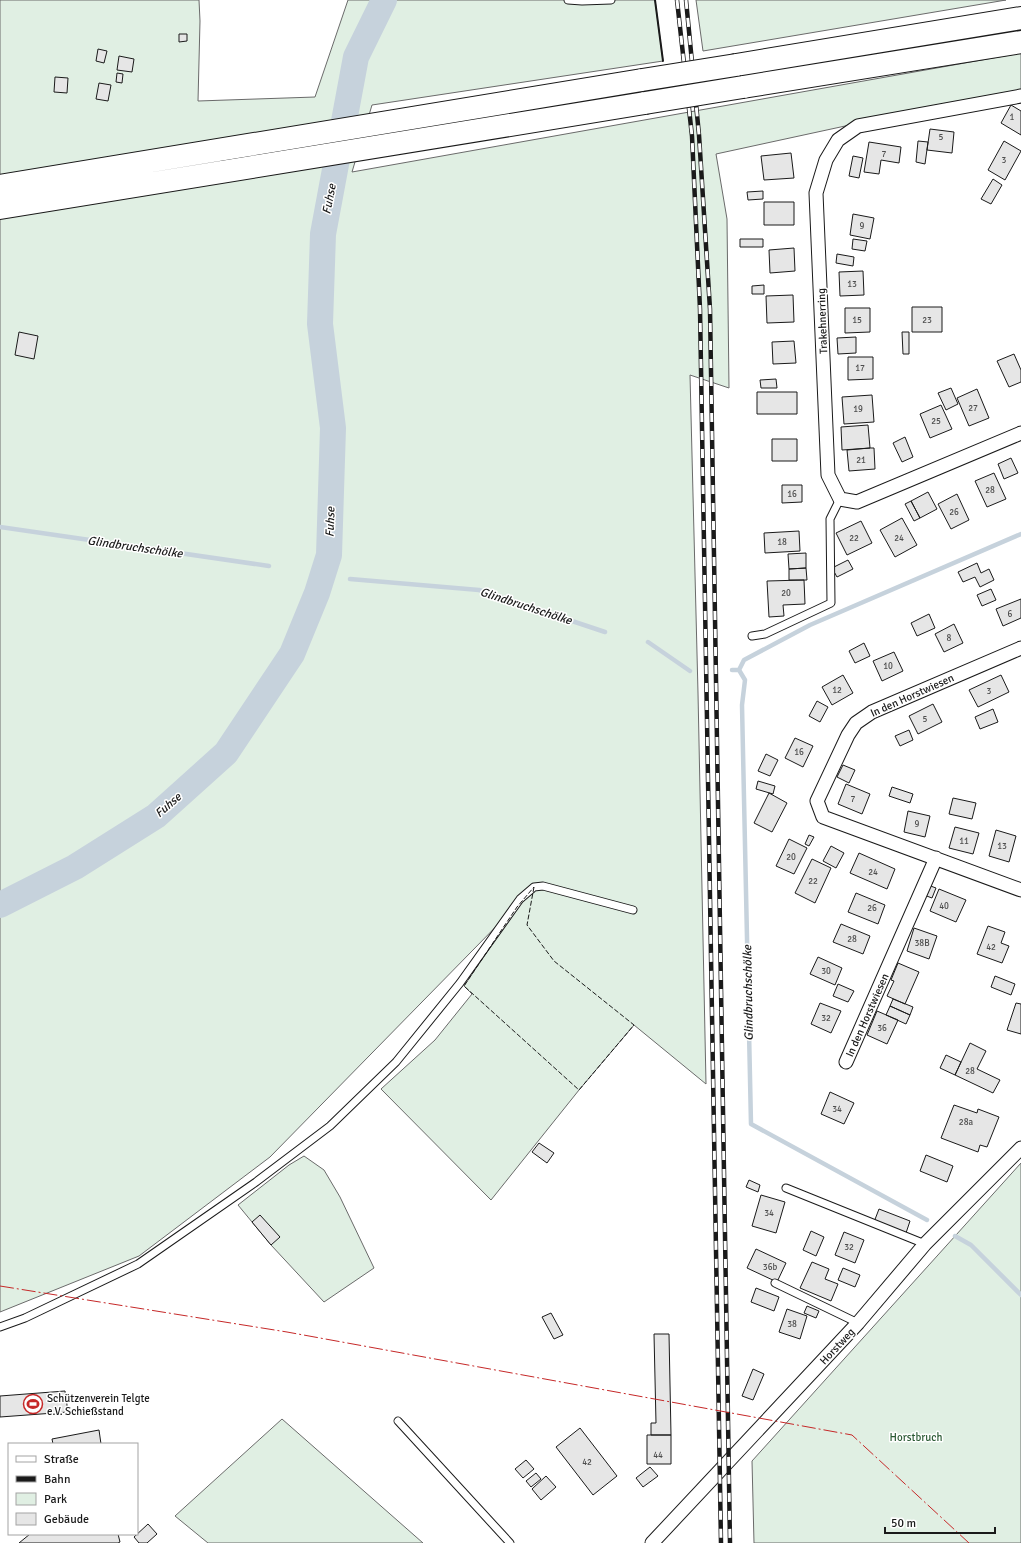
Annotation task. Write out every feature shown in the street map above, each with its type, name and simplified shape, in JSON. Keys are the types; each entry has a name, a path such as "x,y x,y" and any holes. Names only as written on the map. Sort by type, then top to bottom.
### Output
{"highway":[{"path":"0,186 1021,18"},
{"path":"0,208 1021,42"}],"street":[{"name":"Trakehnerring","path":"840,499 828,475 816,193 826,160 838,140 858,126 1021,96"},
{"path":"840,499 857,502 1021,433"},
{"name":"In den Horstwiesen","path":"1021,648 872,712 856,722 848,735 817,801 824,817 1021,890"},
{"name":"In den Horstwiesen","path":"846,1062 936,858"},
{"name":"Horstweg","path":"652,1543 858,1323 925,1244 1021,1148"}],"lane":[{"path":"568,0 582,2 611,0"},
{"path":"752,636 765,634 831,603 830,519 840,499"},
{"path":"0,1327 25,1318 138,1264 256,1182 330,1126 396,1062 460,984 520,898 534,887 543,886 633,910"},
{"path":"786,1188 925,1244"},
{"path":"775,1283 858,1323"},
{"path":"398,1421 510,1543"}],"green space":[{"path":"0,0 199,0 200,21 198,101 315,97 348,0 655,0 663,61 372,105 352,172 1021,53 1021,90 716,154 727,219 729,388 690,375 706,1084 634,1025 579,1090 491,1200 381,1089 435,1040 472,994 464,986 523,899 270,1157 139,1256 0,1312"},
{"path":"696,0 1006,0 703,51"},
{"path":"304,1156 324,1170 340,1197 374,1268 324,1302 271,1245 238,1205 289,1165"},
{"name":"Horstbruch","path":"1021,1163 1021,1543 754,1543 752,1461"},
{"path":"282,1419 423,1543 208,1543 175,1516"}],"building":[{"path":"179,34 187,34 187,41 179,42"},
{"path":"98,49 107,51 104,63 96,61"},
{"path":"119,56 134,59 132,72 117,70"},
{"path":"117,73 123,74 122,83 116,82"},
{"path":"55,77 68,78 67,93 54,92"},
{"path":"99,83 111,85 108,101 96,99"},
{"path":"1011,105 1021,111 1021,135 1001,123"},
{"path":"930,129 954,132 952,153 927,150"},
{"path":"918,141 928,142 925,164 916,162"},
{"path":"1004,141 1021,151 1005,180 988,170"},
{"path":"869,142 901,147 899,163 881,160 879,174 864,172"},
{"path":"791,153 794,178 764,180 761,156"},
{"path":"853,156 863,158 859,178 849,176"},
{"path":"993,179 1002,185 991,204 981,199"},
{"path":"763,191 763,199 748,200 747,192"},
{"path":"764,202 794,202 794,225 764,225"},
{"path":"853,214 874,218 870,239 850,235"},
{"path":"740,239 763,239 763,247 740,247"},
{"path":"853,239 867,241 865,251 852,249"},
{"path":"794,248 795,271 770,273 769,250"},
{"path":"837,254 854,257 853,266 836,263"},
{"path":"863,271 864,295 840,296 839,272"},
{"path":"764,285 764,294 752,294 752,286"},
{"path":"793,295 794,322 767,323 766,296"},
{"path":"912,307 942,307 942,332 912,332"},
{"path":"845,308 870,308 870,332 845,333"},
{"path":"19,332 38,336 34,359 15,355"},
{"path":"902,332 909,332 909,354 903,354"},
{"path":"856,337 856,353 838,354 837,338"},
{"path":"794,341 796,363 773,364 772,342"},
{"path":"1014,354 1021,370 1021,382 1009,387 997,361"},
{"path":"848,357 873,357 873,379 848,380"},
{"path":"776,379 777,388 761,388 760,380"},
{"path":"951,388 958,404 946,410 938,393"},
{"path":"977,389 989,418 969,426 957,398"},
{"path":"757,392 797,392 797,414 757,414"},
{"path":"872,395 874,422 844,424 842,397"},
{"path":"941,405 952,429 930,438 920,414"},
{"path":"868,425 870,448 842,450 841,427"},
{"path":"905,437 913,457 902,462 893,443"},
{"path":"772,439 797,439 797,461 772,461"},
{"path":"874,448 875,469 849,471 847,450"},
{"path":"1011,458 1018,473 1004,479 998,464"},
{"path":"994,473 1006,499 987,507 975,481"},
{"path":"782,485 802,485 802,502 782,503"},
{"path":"928,492 937,509 920,518 911,501"},
{"path":"957,494 969,520 951,529 938,504"},
{"path":"911,501 920,518 914,521 905,504"},
{"path":"902,518 917,545 895,557 880,530"},
{"path":"861,521 872,543 847,555 836,533"},
{"path":"799,531 800,551 765,553 764,533"},
{"path":"806,553 806,568 789,569 788,554"},
{"path":"848,560 853,569 837,577 832,568"},
{"path":"977,563 981,573 989,569 994,580 980,587 975,577 963,582 958,572"},
{"path":"806,568 807,580 789,580 789,569"},
{"path":"804,580 805,604 783,605 784,616 769,617 767,581"},
{"path":"991,589 996,600 982,606 977,595"},
{"path":"1021,599 1021,618 1003,626 996,609"},
{"path":"929,614 935,628 917,636 911,623"},
{"path":"954,624 963,643 944,652 935,634"},
{"path":"864,643 870,656 855,663 849,651"},
{"path":"894,652 903,671 882,681 873,661"},
{"path":"843,675 853,693 832,705 822,687"},
{"path":"1001,675 1009,692 978,707 969,690"},
{"path":"817,701 828,707 820,722 809,716"},
{"path":"933,704 942,722 918,734 909,716"},
{"path":"993,709 998,722 980,729 975,717"},
{"path":"909,730 913,740 900,746 895,736"},
{"path":"795,738 813,746 803,767 785,758"},
{"path":"766,754 778,760 770,776 758,771"},
{"path":"843,765 855,770 849,783 837,777"},
{"path":"758,781 775,786 773,794 756,789"},
{"path":"846,784 870,794 862,814 838,804"},
{"path":"892,787 913,794 910,803 889,796"},
{"path":"769,793 787,803 772,832 754,823"},
{"path":"953,798 976,803 972,819 949,814"},
{"path":"908,811 930,816 925,837 904,832"},
{"path":"955,827 979,833 973,854 949,848"},
{"path":"996,830 1016,836 1009,862 989,856"},
{"path":"809,835 814,837 809,846 805,844"},
{"path":"789,839 807,848 794,874 776,866"},
{"path":"831,846 844,853 836,868 823,861"},
{"path":"859,853 895,869 887,889 850,873"},
{"path":"812,859 831,868 815,903 795,893"},
{"path":"928,885 936,888 932,898 924,895"},
{"path":"939,889 966,900 956,922 930,911"},
{"path":"856,893 885,905 878,924 848,912"},
{"path":"841,924 870,936 863,954 833,942"},
{"path":"988,926 1005,932 1001,943 1009,946 1002,963 977,954"},
{"path":"914,928 937,936 929,959 907,951"},
{"path":"818,957 842,968 835,985 810,974"},
{"path":"898,963 919,972 905,1004 887,996 894,981 891,980"},
{"path":"995,976 1015,984 1011,995 991,987"},
{"path":"838,984 854,991 848,1002 833,996"},
{"path":"893,999 913,1007 910,1015 890,1006"},
{"path":"820,1003 841,1011 831,1033 811,1024"},
{"path":"1016,1003 1021,1004 1021,1034 1007,1030"},
{"path":"890,1006 910,1015 906,1024 886,1015"},
{"path":"877,1011 898,1020 887,1044 867,1035"},
{"path":"970,1043 986,1051 977,1069 1000,1080 993,1093 955,1075"},
{"path":"946,1055 961,1062 955,1075 940,1068"},
{"path":"830,1092 854,1103 844,1124 821,1114"},
{"path":"954,1105 977,1113 978,1109 999,1117 987,1147 980,1145 978,1152 941,1138"},
{"path":"539,1143 554,1153 547,1163 532,1152"},
{"path":"926,1155 953,1166 947,1182 920,1171"},
{"path":"749,1180 760,1185 758,1192 746,1187"},
{"path":"761,1195 785,1202 776,1233 752,1226"},
{"path":"879,1209 910,1221 906,1233 874,1222"},
{"path":"260,1215 280,1237 271,1245 252,1222"},
{"path":"811,1231 824,1237 816,1256 803,1250"},
{"path":"844,1232 864,1240 855,1263 835,1255"},
{"path":"756,1249 786,1263 777,1282 747,1268"},
{"path":"812,1262 829,1269 825,1279 838,1284 831,1301 800,1288"},
{"path":"843,1268 860,1275 855,1287 838,1280"},
{"path":"756,1288 779,1297 774,1311 751,1302"},
{"path":"807,1306 819,1311 816,1318 804,1313"},
{"path":"787,1309 807,1316 800,1339 779,1332"},
{"path":"551,1313 563,1335 554,1339 542,1317"},
{"path":"654,1334 669,1334 671,1435 651,1435 651,1423 656,1423"},
{"path":"753,1369 764,1374 753,1400 742,1396"},
{"name":"Schützenverein Telgte e.V. Schießstand","path":"65,1391 68,1412 0,1417 0,1396"},
{"path":"580,1428 617,1476 593,1495 556,1447"},
{"path":"99,1430 101,1443 53,1443 52,1439"},
{"path":"647,1435 671,1435 671,1464 647,1464"},
{"path":"526,1460 534,1469 523,1478 515,1469"},
{"path":"650,1467 658,1476 643,1487 636,1478"},
{"path":"536,1473 541,1479 531,1487 526,1481"},
{"path":"546,1476 556,1487 541,1500 532,1489"},
{"path":"148,1524 157,1534 147,1543 139,1543 134,1537 138,1535"},
{"path":"29,1535 118,1535 120,1542 118,1543 19,1543"}],"waterway":[{"name":"Fuhse","path":"0,905 75,867 156,816 226,753 292,654 317,593 329,555 333,428 320,324 323,234 356,57 384,0"},
{"name":"Glindbruchschölke","path":"0,527 269,566"},
{"path":"739,670 744,660 810,625 1021,534"},
{"name":"Glindbruchschölke","path":"350,579 479,590 605,632"},
{"name":"Glindbruchschölke","path":"648,642 690,671"},
{"name":"Glindbruchschölke","path":"732,670 739,670"},
{"name":"Glindbruchschölke","path":"739,670 745,680 742,705 751,1124 927,1220"},
{"name":"Glindbruchschölke","path":"955,1236 971,1245 1021,1295"}],"railway":[{"path":"677,0 692,136 700,309 721,1543"},
{"path":"686,0 699,135 710,309 730,1543"}],"fence":[{"path":"534,887 527,925 554,961 634,1025 579,1090 464,986 517,907 534,887"}],"wall":[{"path":"655,0 663,61"}],"power":[{"path":"0,1286 287,1332 852,1435 969,1543"}],"place":[{"name":"Schützenverein Telgte e.V. Schießstand","path":"33,1404"}]}
